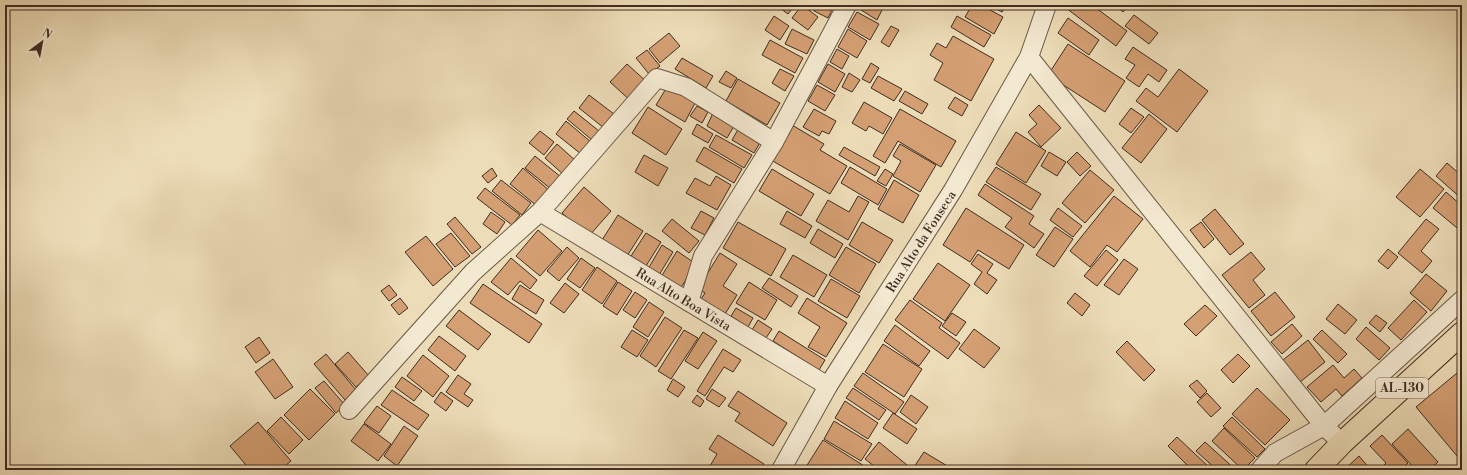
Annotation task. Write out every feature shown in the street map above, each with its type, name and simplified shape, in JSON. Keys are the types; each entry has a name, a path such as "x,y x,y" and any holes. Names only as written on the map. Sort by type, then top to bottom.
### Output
{"main road":[{"name":"AL-130","path":"1342,443 1462,333"},
{"path":"1316,470 1342,443"}],"street":[{"path":"689,302 703,256 774,142 846,5"},
{"name":"Rua Alto da Fonseca","path":"781,470 828,386 953,190 1029,57 1047,5"},
{"path":"1029,57 1324,426 1342,443"},
{"path":"349,410 473,272 540,212 657,78 686,87 774,142"},
{"name":"Rua Alto Boa Vista","path":"540,212 828,386"},
{"path":"1260,470 1275,453 1324,426 1462,300"}],"building":[{"path":"776,5 795,5 788,14"},
{"path":"802,5 818,17 808,30 792,18"},
{"path":"817,5 834,6 828,18 814,11"},
{"path":"864,5 884,6 877,20 861,10"},
{"path":"972,5 981,5 1003,17 994,34 965,17"},
{"path":"989,5 1006,5 1002,12"},
{"path":"1068,5 1092,5 1127,31 1116,46 1066,8"},
{"path":"1115,5 1129,5 1123,12"},
{"path":"857,12 879,24 870,40 848,27"},
{"path":"1134,15 1158,33 1149,44 1125,26"},
{"path":"774,16 789,26 780,40 765,30"},
{"path":"957,16 991,35 984,47 951,27"},
{"path":"1068,18 1099,40 1089,55 1058,33"},
{"path":"891,26 899,30 889,47 881,42"},
{"path":"792,29 814,40 807,54 785,44"},
{"path":"848,29 867,41 857,58 838,47"},
{"path":"669,33 680,46 660,63 649,49"},
{"path":"953,36 994,59 971,101 934,80 943,63 930,55 937,43 946,48"},
{"path":"770,40 803,58 795,73 762,55"},
{"path":"1068,44 1125,81 1105,112 1048,75"},
{"path":"1133,47 1167,70 1159,82 1148,74 1139,87 1126,78 1135,65 1125,59"},
{"path":"837,49 849,56 842,69 830,62"},
{"path":"647,50 660,66 649,74 636,58"},
{"path":"682,58 713,76 706,88 675,69"},
{"path":"871,63 879,68 870,83 862,79"},
{"path":"627,64 648,83 632,102 610,82"},
{"path":"828,64 845,74 835,92 818,82"},
{"path":"780,69 794,76 785,91 772,83"},
{"path":"1179,69 1208,91 1177,132 1136,101 1146,88 1158,97"},
{"path":"726,71 737,78 731,88 719,82"},
{"path":"849,73 860,80 852,92 842,87"},
{"path":"878,76 902,89 894,101 871,88"},
{"path":"738,79 780,103 767,125 726,101"},
{"path":"817,85 835,95 825,111 808,101"},
{"path":"667,87 695,103 685,122 656,105"},
{"path":"905,91 928,104 922,114 899,101"},
{"path":"589,95 614,114 604,128 579,108"},
{"path":"955,97 968,105 962,116 948,108"},
{"path":"864,102 892,118 883,134 869,126 866,131 852,123"},
{"path":"1039,105 1061,128 1041,147 1028,132 1037,124 1029,115"},
{"path":"697,106 708,112 702,123 690,116"},
{"path":"648,107 682,129 666,155 632,133"},
{"path":"1131,108 1144,117 1131,133 1119,124"},
{"path":"814,109 836,121 829,134 822,131 819,136 803,127"},
{"path":"900,109 956,141 941,167 898,141 885,163 873,156"},
{"path":"574,111 599,131 592,140 567,119"},
{"path":"713,113 734,126 727,138 707,126"},
{"path":"1149,114 1167,129 1141,163 1122,148"},
{"path":"566,121 591,142 581,154 556,134"},
{"path":"697,124 713,134 708,143 692,134"},
{"path":"792,125 824,144 820,150 847,166 830,194 771,160"},
{"path":"740,126 762,139 754,153 732,140"},
{"path":"540,131 554,142 544,155 529,143"},
{"path":"1016,132 1046,151 1026,183 996,164"},
{"path":"716,135 752,155 744,168 709,147"},
{"path":"557,144 577,162 565,176 545,158"},
{"path":"900,144 936,165 920,192 893,176 901,161 893,156"},
{"path":"704,147 742,169 734,183 696,161"},
{"path":"844,147 880,167 875,176 839,155"},
{"path":"1049,152 1066,162 1057,176 1041,166"},
{"path":"1077,152 1091,166 1080,176 1067,162"},
{"path":"644,155 668,168 658,186 635,172"},
{"path":"535,156 561,177 551,189 525,168"},
{"path":"1447,163 1462,176 1462,199 1436,176"},
{"path":"850,167 887,189 878,205 841,183"},
{"path":"996,167 1041,194 1031,210 986,182"},
{"path":"492,168 497,176 488,183 482,176"},
{"path":"523,168 550,191 537,206 510,184"},
{"path":"772,169 814,194 801,216 759,191"},
{"path":"885,169 893,174 886,186 877,181"},
{"path":"1420,169 1444,189 1420,217 1396,197"},
{"path":"1090,170 1114,190 1085,223 1062,203"},
{"path":"716,176 731,185 717,210 686,193 695,178 710,186"},
{"path":"501,180 531,203 522,215 492,191"},
{"path":"894,180 919,195 903,223 878,209"},
{"path":"985,184 1034,216 1029,224 1044,234 1034,248 1005,227 1012,218 978,195"},
{"path":"584,187 611,211 589,236 562,213"},
{"path":"485,188 520,215 512,225 477,198"},
{"path":"1446,192 1462,206 1462,232 1433,208"},
{"path":"858,196 869,202 848,240 816,221 828,200 849,212"},
{"path":"1114,196 1143,219 1117,252 1107,245 1090,267 1070,251"},
{"path":"966,208 1024,245 1009,269 978,250 970,262 943,245"},
{"path":"1058,208 1082,226 1073,237 1050,220"},
{"path":"1215,209 1244,244 1230,255 1202,220"},
{"path":"701,211 714,218 705,235 691,228"},
{"path":"787,211 812,226 805,238 780,224"},
{"path":"491,212 505,222 497,234 483,224"},
{"path":"618,215 643,231 627,256 602,240"},
{"path":"455,217 481,247 472,254 447,224"},
{"path":"672,219 699,241 689,253 662,231"},
{"path":"1426,219 1439,229 1421,251 1432,261 1422,273 1398,253"},
{"path":"738,222 786,249 771,276 723,248"},
{"path":"862,222 893,240 879,263 849,245"},
{"path":"1201,222 1214,239 1204,248 1190,230"},
{"path":"1055,227 1073,239 1054,267 1036,255"},
{"path":"818,229 843,244 835,258 810,243"},
{"path":"538,230 562,251 540,276 516,256"},
{"path":"451,233 470,256 455,267 436,244"},
{"path":"646,233 661,242 646,266 631,256"},
{"path":"426,236 453,269 433,286 405,252"},
{"path":"662,245 673,252 659,275 648,269"},
{"path":"567,247 579,258 559,281 547,271"},
{"path":"846,247 876,264 859,293 829,275"},
{"path":"1388,249 1398,257 1388,269 1378,261"},
{"path":"1106,250 1118,260 1097,286 1084,276"},
{"path":"677,251 696,264 680,289 661,277"},
{"path":"1251,252 1265,269 1253,280 1265,295 1249,308 1222,275"},
{"path":"720,253 737,264 723,286 737,295 725,314 701,299 705,293 698,289"},
{"path":"978,254 993,264 987,273 997,280 987,294 974,284 982,272 971,264"},
{"path":"793,255 827,275 814,297 780,277"},
{"path":"511,258 537,280 530,289 520,281 508,295 491,282"},
{"path":"581,258 595,268 580,288 567,279"},
{"path":"1124,259 1138,269 1119,295 1104,285"},
{"path":"938,263 970,285 945,321 913,299"},
{"path":"597,267 617,281 602,304 582,290"},
{"path":"1426,274 1447,291 1431,311 1410,293"},
{"path":"769,278 798,296 791,307 762,288"},
{"path":"831,279 860,296 847,318 818,301"},
{"path":"618,282 632,291 617,315 603,306"},
{"path":"749,282 777,300 765,320 736,303"},
{"path":"565,283 579,294 564,313 550,303"},
{"path":"483,284 542,324 529,343 470,303"},
{"path":"389,285 397,295 389,301 381,291"},
{"path":"520,285 544,300 536,314 512,299"},
{"path":"635,292 647,300 635,318 623,310"},
{"path":"1275,292 1295,317 1271,336 1251,311"},
{"path":"1075,293 1090,305 1082,316 1067,303"},
{"path":"400,298 408,308 399,315 391,305"},
{"path":"807,298 847,323 826,357 808,347 820,327 798,313"},
{"path":"910,300 942,323 939,328 960,343 948,359 895,320"},
{"path":"1414,300 1427,312 1401,340 1388,328"},
{"path":"649,302 664,312 648,337 633,327"},
{"path":"1338,304 1357,320 1345,334 1326,319"},
{"path":"1205,305 1217,316 1196,336 1184,324"},
{"path":"736,308 753,318 748,327 731,316"},
{"path":"459,310 491,334 478,350 446,326"},
{"path":"952,313 966,322 956,336 942,326"},
{"path":"1376,315 1387,323 1380,332 1369,323"},
{"path":"665,317 682,328 656,367 640,356"},
{"path":"758,320 772,329 766,338 752,330"},
{"path":"1292,324 1302,336 1282,354 1271,342"},
{"path":"895,325 930,351 919,366 884,341"},
{"path":"1366,327 1390,348 1379,360 1356,339"},
{"path":"974,329 1000,348 984,368 959,349"},
{"path":"632,330 648,340 637,357 621,347"},
{"path":"684,330 698,338 671,379 658,371"},
{"path":"1322,330 1347,354 1338,363 1313,339"},
{"path":"779,331 825,360 819,370 773,341"},
{"path":"703,332 717,341 698,369 685,361"},
{"path":"439,336 466,356 455,371 428,350"},
{"path":"259,337 270,353 256,363 245,347"},
{"path":"1308,340 1325,362 1300,382 1283,360"},
{"path":"1127,341 1155,370 1144,381 1116,352"},
{"path":"883,344 922,369 904,397 865,372"},
{"path":"723,349 741,360 733,372 724,367 705,396 697,391"},
{"path":"348,352 369,376 356,387 335,364"},
{"path":"326,354 356,390 345,400 314,364"},
{"path":"1238,354 1250,366 1233,383 1221,370"},
{"path":"423,355 449,376 433,397 407,376"},
{"path":"273,359 293,387 275,399 255,372"},
{"path":"1333,365 1344,378 1354,369 1362,378 1342,396 1336,389 1321,402 1307,387"},
{"path":"863,373 904,402 895,414 854,386"},
{"path":"1457,373 1462,379 1462,452 1457,456 1416,407"},
{"path":"458,375 471,384 464,394 473,400 468,407 446,392"},
{"path":"402,377 422,391 414,401 395,387"},
{"path":"673,379 685,387 678,397 667,390"},
{"path":"1197,380 1207,391 1200,398 1189,386"},
{"path":"324,381 345,405 336,413 315,388"},
{"path":"853,388 886,410 879,420 846,398"},
{"path":"1257,388 1290,420 1265,445 1232,414"},
{"path":"310,389 335,414 309,440 284,415"},
{"path":"712,389 726,398 719,407 706,399"},
{"path":"392,390 429,415 418,430 381,405"},
{"path":"738,391 787,423 773,446 735,421 740,413 728,406"},
{"path":"441,392 453,401 446,411 434,402"},
{"path":"1207,393 1221,408 1211,417 1197,402"},
{"path":"697,395 704,401 700,407 692,402"},
{"path":"911,395 928,407 916,424 900,412"},
{"path":"845,401 878,423 868,439 835,418"},
{"path":"377,406 391,416 379,433 364,423"},
{"path":"893,413 917,429 907,444 883,428"},
{"path":"281,417 303,440 289,454 267,431"},
{"path":"1232,417 1265,449 1257,457 1223,426"},
{"path":"834,421 872,444 861,461 824,439"},
{"path":"258,422 291,461 280,470 250,470 230,446"},
{"path":"364,424 391,444 378,461 351,441"},
{"path":"404,426 418,436 397,466 384,456"},
{"path":"1224,428 1255,458 1243,470 1212,441"},
{"path":"1408,429 1438,462 1429,470 1416,470 1392,444"},
{"path":"718,435 764,464 760,470 717,470 710,466 717,454 709,449"},
{"path":"1382,435 1408,463 1400,470 1379,470 1386,463 1370,446"},
{"path":"1177,437 1210,468 1208,470 1192,470 1168,446"},
{"path":"823,440 869,469 804,470"},
{"path":"879,442 907,465 903,470 879,470 865,459"},
{"path":"1205,442 1236,470 1217,470 1196,451"},
{"path":"924,452 954,470 920,470 914,467"},
{"path":"1359,456 1371,470 1344,470"}]}
